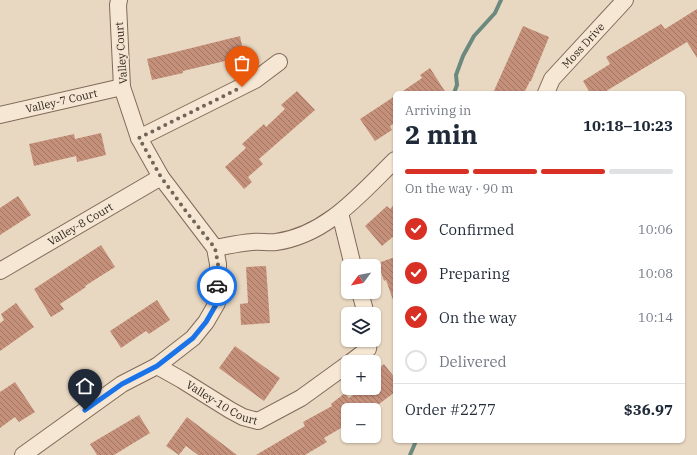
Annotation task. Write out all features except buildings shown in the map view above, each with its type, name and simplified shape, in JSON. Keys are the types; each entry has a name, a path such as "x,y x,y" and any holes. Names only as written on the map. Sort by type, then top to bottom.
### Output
{"street":[{"name":"Valley Court","path":"119,0 122,87 139,138 161,177 215,248"},
{"name":"Moss Drive","path":"547,91 552,79 625,0"},
{"path":"139,138 255,80 279,62"},
{"name":"Valley-7 Court","path":"0,115 122,87"},
{"path":"23,455 122,384 157,366 193,338 206,322 217,303 218,264 215,248 252,242 276,242 298,236 322,226 340,213 393,162"},
{"name":"Valley-8 Court","path":"0,271 161,177"},
{"path":"340,213 351,259"},
{"path":"360,355 368,349 368,347"},
{"name":"Valley-10 Court","path":"157,366 243,418 258,421 301,398 341,369"}],"waterway":[{"path":"455,91 457,85 456,75 463,56 474,36 495,13 501,0"},
{"path":"410,455 415,443"}],"way so far":[{"path":"217,286 218,264 215,248 161,177 139,138 242,87"}],"route":[{"path":"85,410 122,384 157,366 193,338 206,322 217,303 217,286"}]}
